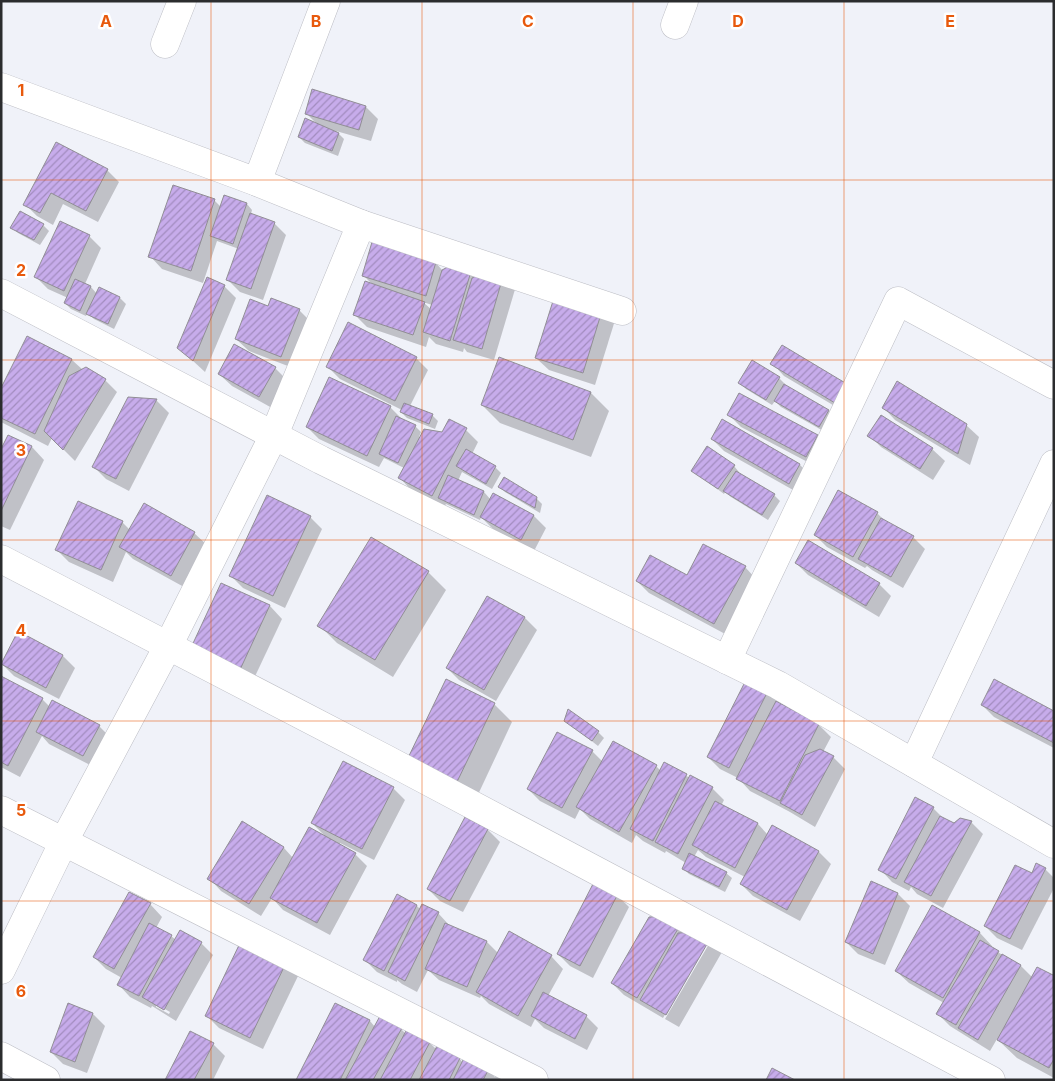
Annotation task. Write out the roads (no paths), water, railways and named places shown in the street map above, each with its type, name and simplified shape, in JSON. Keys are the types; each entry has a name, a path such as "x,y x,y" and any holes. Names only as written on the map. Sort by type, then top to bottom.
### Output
{"street":[{"path":"165,44 182,1"},
{"path":"257,182 326,1"},
{"path":"1,87 257,182 361,224 622,311"},
{"path":"1,970 64,841 168,646 274,435 361,224"},
{"path":"1,293 338,468 778,685 1054,844"},
{"path":"727,660 898,301 1054,385"},
{"path":"914,763 1054,464"},
{"path":"1,559 386,759 992,1080"},
{"path":"1,810 534,1080"},
{"path":"1,1056 46,1080"}]}
